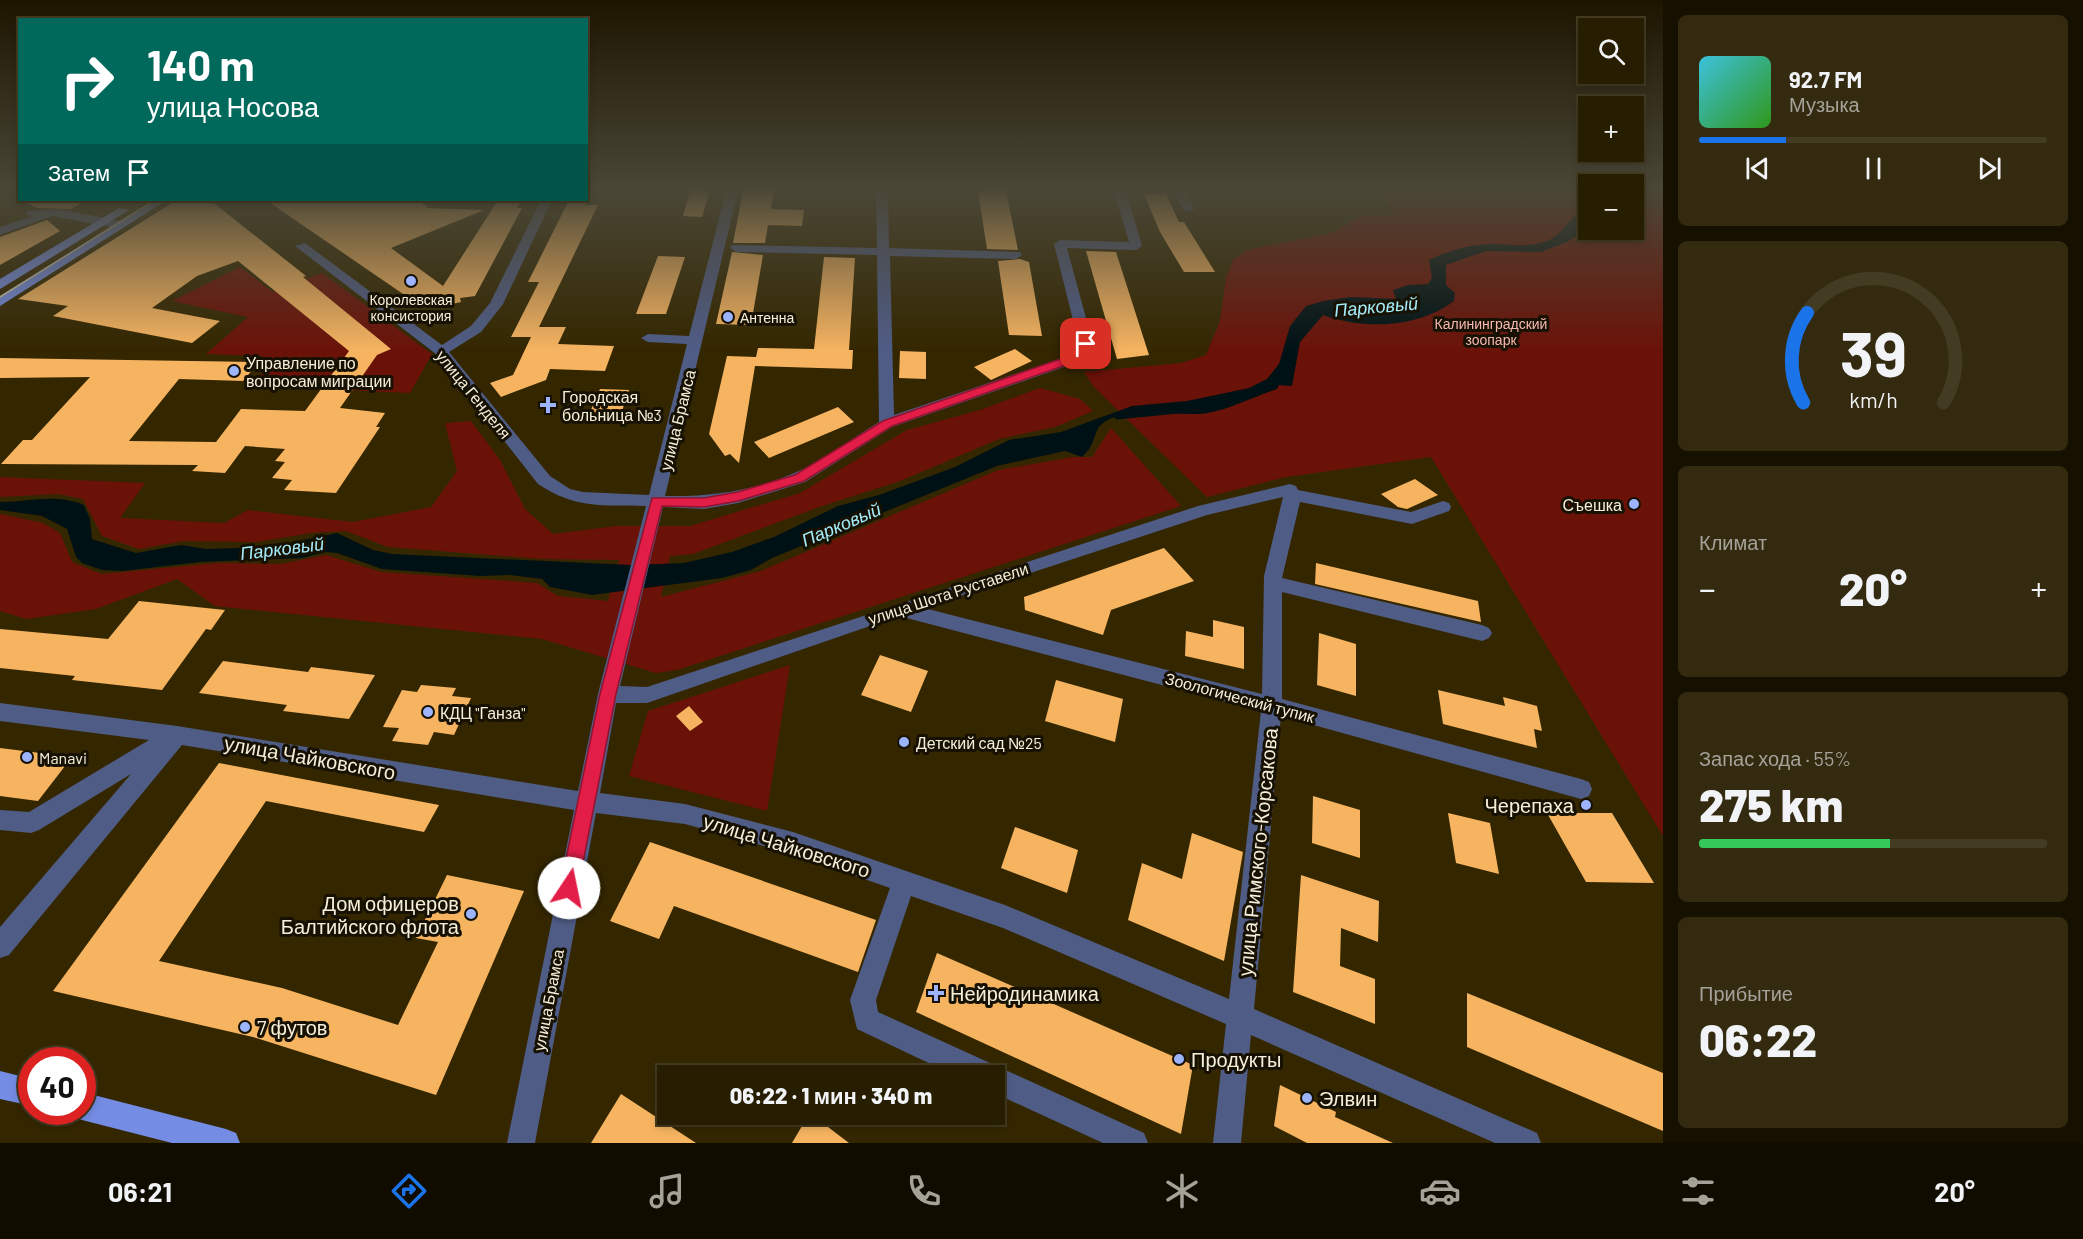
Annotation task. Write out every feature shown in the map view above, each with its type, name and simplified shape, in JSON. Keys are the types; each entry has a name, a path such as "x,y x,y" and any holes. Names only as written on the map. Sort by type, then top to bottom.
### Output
{"main road":[{"path":"0,285 66,244"},
{"path":"0,302 91,244"},
{"path":"0,1085 18,1090"},
{"path":"96,1110 226,1143"}],"street":[{"path":"441,351 476,329 496,304 525,244"},
{"name":"улица Брамса","path":"521,1143 608,694 719,244"},
{"path":"883,244 887,424"},
{"name":"улица Генделя","path":"301,246 441,351 544,480 565,495 583,498 704,503 738,497 799,478 887,424 1057,365 1083,352 1086,344 1060,244"},
{"name":"улица Генделя","path":"1073,244 1136,244"},
{"path":"736,248 1016,255"},
{"path":"648,338 697,340"},
{"path":"1291,493 1412,518 1443,507"},
{"name":"улица Римского-Корсакова","path":"1227,1143 1272,705 1273,583 1291,493"},
{"name":"улица Шота Руставели","path":"608,694 647,695 899,609 1204,510 1291,493"},
{"path":"1273,583 1482,633"},
{"name":"Зоологический тупик","path":"899,609 1272,705 1581,789"},
{"name":"улица Чайковского","path":"0,712 177,735 534,795 685,814 793,843 1005,917 1241,1017 1527,1143"},
{"path":"0,820 31,823 177,735"},
{"path":"0,946 177,735"},
{"path":"904,881 863,1000 866,1020 963,1065"},
{"path":"1005,1084 1134,1143"}],"green space":[{"name":"Калининградский зоопарк","path":"1276,244 1663,244 1663,836 1431,457 1286,477 1207,497 1094,387 1084,372 1181,363 1206,355 1220,321 1226,278 1233,260 1248,250"},
{"path":"240,267 273,292 322,273 432,354 410,393 261,386 262,356 206,354 248,317 172,301"},
{"path":"1040,388 1080,399 1093,411 1055,427 999,439 900,481 819,507 693,554 670,556 661,597 761,571 998,470 1073,457 1092,457 1111,428 1181,506 677,670 656,673 542,639 215,606 177,579 96,609 26,619 0,611 0,514 43,523 60,533 72,562 101,574 217,563 281,564 326,555 381,572 537,583 558,596 608,601 619,560 543,559 388,547 346,531 311,533 257,542 184,541 139,549 102,536 83,499 58,494 0,497 0,477 145,483 120,518 224,523 248,510 353,522 431,507 457,471 445,423 471,421 500,460 525,509 553,534 616,526 690,526 800,493 907,430 980,410"},
{"path":"790,665 767,811 629,776 648,711"}],"water":[{"path":"1561,244 1541,252 1486,251 1446,265 1446,285 1455,293 1454,301 1424,317 1391,324 1373,324 1339,320 1323,315 1300,342 1292,386 1279,385 1277,389 1208,413 1141,412 1114,417 1100,426 1090,447 1082,457 1065,451 997,466 772,558 751,570 722,578 592,595 550,587 542,579 510,575 480,576 382,569 337,553 326,552 302,558 200,562 123,571 102,570 82,563 76,557 67,529 42,516 0,510 0,502 53,499 74,501 84,505 90,519 92,539 136,553 181,545 206,549 270,547 337,533 373,550 392,554 631,565 684,563 732,552 774,537 838,506 879,495 955,467 1009,440 1061,432 1132,406 1187,401 1249,388 1267,379 1279,364 1290,326 1306,306 1351,297 1396,299 1393,290 1408,285 1428,284 1432,278 1429,260 1451,251 1476,245"}],"building":[{"path":"0,244 36,244 0,265"},
{"path":"106,244 266,244 391,349 377,355 340,408 385,413 376,427 380,427 336,493 284,490 292,480 272,478 285,462 275,461 285,449 245,446 225,473 192,471 198,465 1,464 23,440 32,440 90,377 0,378 0,358 259,362 243,381 179,379 129,441 216,442 241,409 305,411 349,351 238,261 197,276 152,308 220,321 192,343 53,316 68,306 18,299"},
{"path":"331,244 400,244 391,248 443,286 470,244 503,244 475,296 460,298 461,302 434,308 434,304 422,307"},
{"path":"547,244 579,244 539,327 566,327 558,344 614,346 605,371 550,369 546,380 501,397 490,383 513,375 531,337 511,337 539,282 528,282"},
{"path":"986,244 1017,244 1018,250 987,249"},
{"path":"1167,244 1198,244 1215,272 1184,272"},
{"path":"1086,251 1116,252 1149,355 1117,359"},
{"path":"732,252 763,255 751,325 716,324"},
{"path":"658,256 685,257 666,314 636,314"},
{"path":"824,257 855,258 849,350 853,350 852,369 755,366 739,463 730,454 725,456 709,434 727,356 756,357 758,348 814,349"},
{"path":"1020,259 1029,262 1042,336 1009,335 998,261"},
{"path":"1015,349 1032,361 991,380 974,367"},
{"path":"900,351 926,352 926,379 899,378"},
{"path":"600,389 629,390 621,414 590,412"},
{"path":"838,407 854,422 769,458 754,442"},
{"path":"1415,479 1438,495 1407,509 1398,507 1381,494"},
{"path":"1164,548 1194,581 1111,610 1103,635 1025,610 1024,597"},
{"path":"1316,563 1478,601 1481,622 1315,584"},
{"path":"139,601 225,610 211,630 206,629 162,690 72,680 75,676 0,668 0,629 108,639"},
{"path":"1213,620 1244,627 1244,669 1185,656 1186,631 1213,637"},
{"path":"1319,633 1356,644 1356,696 1317,685"},
{"path":"880,655 928,671 911,712 861,695"},
{"path":"223,661 308,672 311,667 375,675 349,719 283,711 287,705 199,693"},
{"path":"1056,680 1123,699 1115,742 1045,721"},
{"name":"КДЦ \"Ганза\"","path":"421,685 456,688 452,696 471,698 454,735 434,732 428,745 392,741 399,728 383,727 402,690 417,692"},
{"path":"1438,690 1505,706 1503,697 1537,706 1542,731 1534,729 1537,748 1443,724"},
{"path":"689,706 703,722 690,731 676,716"},
{"path":"0,748 72,757 38,801 0,796"},
{"name":"Дом офицеров Балтийского флота","path":"219,763 439,805 424,832 266,801 159,961 282,988 398,1025 438,942 416,938 447,875 524,891 436,1095 253,1037 53,991"},
{"path":"1313,796 1360,810 1360,858 1312,843"},
{"path":"1448,813 1490,823 1499,874 1456,863"},
{"path":"1547,813 1612,813 1654,883 1586,882"},
{"path":"1015,827 1078,850 1067,893 1001,868"},
{"path":"1192,833 1243,852 1224,961 1128,920 1142,863 1182,879"},
{"path":"650,842 876,920 858,972 674,906 659,939 610,921"},
{"path":"1301,875 1379,901 1378,942 1341,928 1340,966 1375,979 1375,1024 1293,992"},
{"path":"937,953 1193,1065 1181,1134 916,1012"},
{"path":"1467,993 1663,1073 1663,1131 1467,1047"},
{"path":"1280,1085 1336,1112 1335,1117 1393,1143 1307,1143 1274,1126"},
{"path":"621,1094 657,1118 657,1125 668,1125 696,1143 591,1143"},
{"path":"803,1125 825,1125 849,1143 792,1143"}],"waterway":[{"name":"Парковый","path":"1117,417 1178,411"}],"tram line":[{"path":"0,297 84,244"}],"place":[{"name":"Королевская консистория","path":"411,281"},
{"name":"Антенна","path":"728,317"},
{"name":"Управление по вопросам миграции","path":"234,371"},
{"name":"Городская больница №3","path":"548,405"},
{"name":"Съешка","path":"1634,504"},
{"name":"КДЦ \"Ганза\"","path":"428,712"},
{"name":"Детский сад №25","path":"904,742"},
{"name":"Manavi","path":"27,757"},
{"name":"Черепаха","path":"1586,805"},
{"name":"Дом офицеров Балтийского флота","path":"471,914"},
{"name":"Нейродинамика","path":"936,993"},
{"name":"7 футов","path":"245,1027"},
{"name":"Продукты","path":"1179,1059"},
{"name":"Элвин","path":"1307,1098"}],"route":[{"path":"569,888 608,694 657,501 704,503 738,497 799,478 887,424 913,413 1057,365 1083,352 1086,344"}]}
